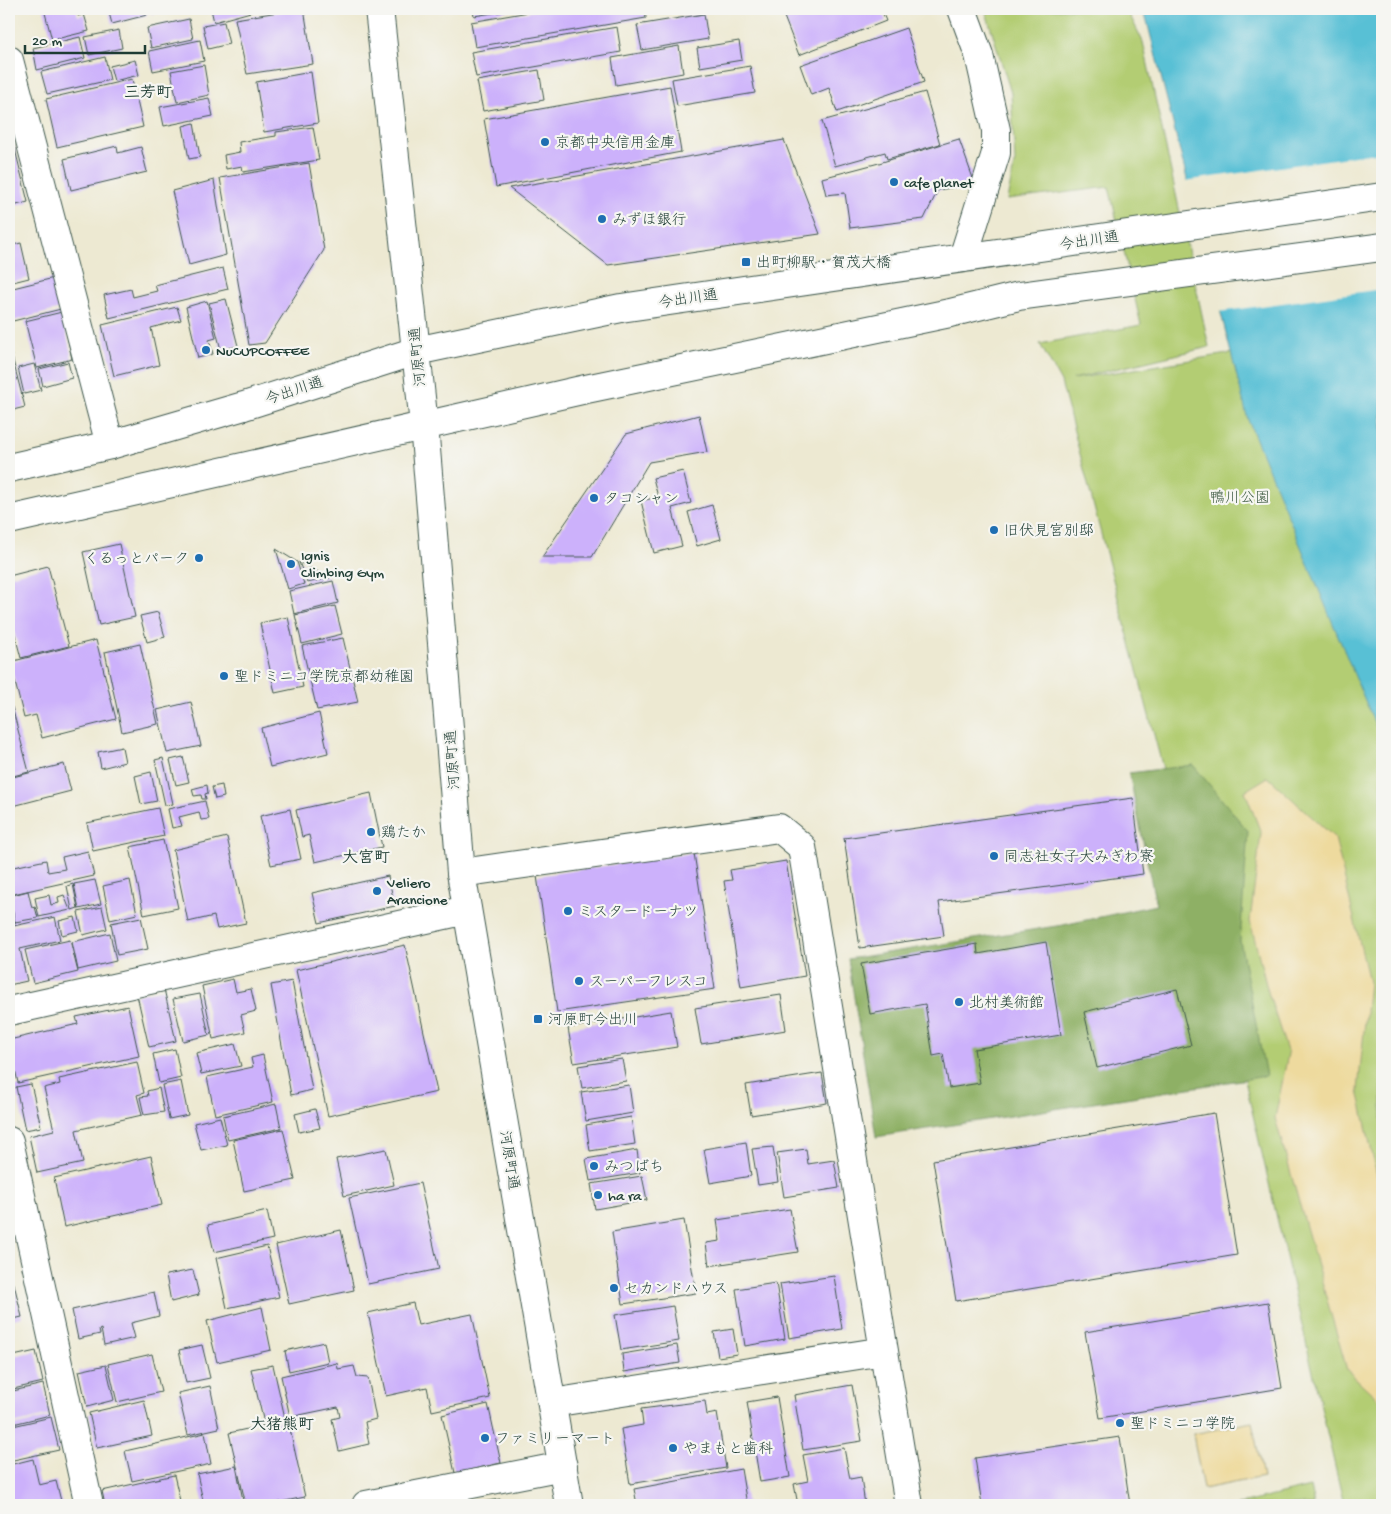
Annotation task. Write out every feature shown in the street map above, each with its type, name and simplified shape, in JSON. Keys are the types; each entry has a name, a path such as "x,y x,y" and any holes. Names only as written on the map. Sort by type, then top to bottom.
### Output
{"main road":[{"name":"河原町通","path":"379,9 424,425 461,874 569,1505"},
{"path":"962,9 979,55 996,130 996,153 963,258"},
{"path":"9,60 110,445"},
{"name":"今出川通","path":"9,468 110,445 244,406 416,351 621,308 1382,197"},
{"path":"9,520 424,425 950,313 1019,296 1382,247"},
{"path":"461,874 779,828 802,847 909,1505"},
{"path":"9,1011 467,910"},
{"path":"9,1140 89,1505"},
{"path":"552,1403 884,1351"},
{"path":"366,1505 563,1466"}],"green space":[{"name":"鴨川公園","path":"985,9 1127,9 1143,42 1209,347 1073,379 1382,329 1382,1505 1344,1505 1243,1072 1061,382 1040,344 1141,325 1109,187 1007,200 1015,161 1011,93"},
{"path":"1193,765 1248,831 1240,941 1266,1076 876,1137 848,959 1063,925 1156,905 1129,773"},
{"path":"1310,1487 1314,1505 1236,1505"}],"sand":[{"path":"1268,777 1335,838 1369,982 1358,1090 1382,1198 1382,1403 1347,1370 1275,1118 1288,1054 1268,992 1250,921 1261,833 1245,791"},
{"path":"1252,1422 1263,1477 1203,1489 1193,1434"}],"water":[{"path":"1142,9 1382,9 1382,741 1248,420 1147,21"}],"pier":[{"path":"1382,152 1382,289 1218,312 1185,181"}],"building":[{"path":"44,9 76,9 78,16 84,14 89,31 52,40"},
{"path":"108,9 146,9 147,15 112,24"},
{"path":"151,9 171,9 152,14"},
{"path":"211,9 257,9 258,10 214,22"},
{"path":"304,9 313,64 247,74 235,19"},
{"path":"473,9 512,9 512,10 474,16"},
{"path":"546,9 645,9 646,18 475,47 471,22"},
{"path":"781,9 881,9 886,21 799,55"},
{"path":"704,14 708,39 642,50 637,25"},
{"path":"189,19 193,39 151,48 147,28"},
{"path":"224,22 229,44 208,49 203,26"},
{"path":"617,27 621,52 476,77 471,52"},
{"path":"906,28 924,82 837,112 829,88 811,95 800,65"},
{"path":"119,30 122,48 89,55 85,37"},
{"path":"80,37 85,58 37,70 33,48"},
{"path":"200,40 204,61 153,71 149,51"},
{"path":"739,41 742,60 700,67 697,48"},
{"path":"679,46 683,73 616,85 612,58"},
{"path":"105,57 110,80 47,94 41,72"},
{"path":"135,60 139,75 114,81 110,66"},
{"path":"204,65 209,95 177,102 171,71"},
{"path":"750,66 755,93 677,106 672,79"},
{"path":"539,70 544,100 483,111 477,81"},
{"path":"311,72 318,123 264,132 256,82"},
{"path":"132,79 143,127 57,147 46,99"},
{"path":"670,86 681,152 496,187 484,119"},
{"path":"925,92 940,144 887,159 885,152 835,166 822,121"},
{"path":"209,98 213,116 164,126 160,107"},
{"path":"194,123 200,157 189,159 183,126"},
{"path":"9,125 28,202 9,207"},
{"path":"313,127 319,160 243,172 242,166 226,169 224,155 240,152 239,142 276,136 276,132"},
{"path":"959,139 975,184 938,190 924,219 850,228 845,193 826,195 822,178"},
{"path":"784,140 820,234 608,265 509,188"},
{"path":"117,146 118,153 141,147 147,172 71,190 64,159"},
{"path":"309,163 324,250 265,343 249,345 220,178"},
{"path":"214,180 226,255 189,265 172,191"},
{"path":"9,225 14,243 9,244"},
{"path":"21,243 29,278 9,283 9,246"},
{"path":"223,268 228,289 109,318 104,295 131,289 133,297 157,291 155,285"},
{"path":"54,278 61,309 9,322 9,289"},
{"path":"226,299 238,346 221,350 209,303"},
{"path":"207,301 216,338 209,340 213,354 198,358 186,307"},
{"path":"177,307 181,320 151,328 159,365 114,376 102,325"},
{"path":"62,312 72,359 37,368 25,321"},
{"path":"9,345 25,407 9,411"},
{"path":"68,362 72,378 43,386 39,369"},
{"path":"34,364 41,390 24,394 18,368"},
{"path":"699,415 707,452 649,462 592,557 542,557 626,434"},
{"path":"683,471 691,503 672,508 682,546 654,553 641,501 658,497 653,478"},
{"path":"712,505 721,539 697,546 688,512"},
{"path":"119,544 135,617 99,625 83,552"},
{"path":"276,549 297,562 304,584 288,589"},
{"path":"299,562 330,578 307,583"},
{"path":"48,566 69,646 21,658 11,620 9,620 9,576"},
{"path":"333,581 338,603 294,614 289,591"},
{"path":"335,606 342,634 302,644 295,615"},
{"path":"158,612 165,637 147,642 140,616"},
{"path":"288,617 303,687 275,693 260,623"},
{"path":"343,638 358,702 317,710 302,646"},
{"path":"96,640 116,719 42,738 36,715 24,718 10,662"},
{"path":"140,644 158,724 122,732 105,652"},
{"path":"191,702 201,746 167,753 157,710"},
{"path":"12,707 29,772 9,777 9,708"},
{"path":"319,713 328,753 270,767 261,728"},
{"path":"122,747 125,762 101,768 98,752"},
{"path":"183,757 189,782 176,785 170,760"},
{"path":"163,758 173,804 165,805 155,760"},
{"path":"64,764 71,791 9,807 9,778"},
{"path":"151,772 157,801 141,804 135,776"},
{"path":"207,785 208,793 205,794 206,799 202,799 201,795 194,796 192,789"},
{"path":"222,785 224,797 215,799 212,787"},
{"path":"371,793 382,847 315,862 309,835 302,837 296,810"},
{"name":"同志社女子大みぎわ寮","path":"1133,798 1143,874 939,902 944,936 860,948 844,838"},
{"path":"205,801 209,819 201,820 199,812 179,817 182,826 172,828 168,809"},
{"path":"158,808 164,836 93,851 87,823"},
{"path":"290,809 301,859 271,865 260,816"},
{"path":"227,837 246,923 217,929 214,916 188,922 173,850"},
{"path":"163,840 178,908 144,915 130,847"},
{"path":"88,851 94,876 9,895 9,868 46,860 48,872 65,869 62,857"},
{"path":"694,853 715,989 557,1012 537,876"},
{"path":"786,861 805,976 741,987 724,881 732,880 730,870"},
{"path":"388,876 395,906 319,923 312,893"},
{"path":"95,880 101,904 79,909 74,884"},
{"path":"130,880 137,914 110,920 103,886"},
{"path":"73,884 78,908 72,910 67,886"},
{"path":"28,891 32,908 35,907 38,918 15,922 11,904 15,923 9,924 9,896"},
{"path":"49,895 51,905 59,903 58,897 64,895 70,910 39,917 35,898"},
{"path":"102,907 107,929 83,935 78,912"},
{"path":"55,917 60,940 20,949 27,981 9,985 9,927"},
{"path":"75,917 78,931 62,935 59,921"},
{"path":"141,917 148,949 117,955 111,923"},
{"path":"110,933 116,961 78,970 72,942"},
{"path":"70,940 78,972 33,983 25,950"},
{"path":"1046,942 1061,1035 974,1049 980,1083 949,1088 943,1054 933,1056 925,1004 870,1014 861,964 977,944 978,954"},
{"path":"405,945 437,1092 328,1116 296,970"},
{"path":"233,979 236,992 251,989 256,1011 241,1015 245,1032 213,1039 202,986"},
{"path":"292,981 312,1090 291,1095 271,985"},
{"path":"164,989 176,1041 149,1047 137,995"},
{"path":"1177,989 1191,1045 1097,1068 1084,1012"},
{"path":"200,994 209,1035 183,1041 173,999"},
{"path":"781,995 786,1030 701,1044 695,1008"},
{"path":"128,1006 139,1056 18,1083 9,1040 78,1024 76,1017"},
{"path":"671,1011 677,1047 574,1063 568,1028"},
{"path":"235,1044 241,1066 201,1074 196,1053"},
{"path":"175,1049 181,1078 159,1083 153,1054"},
{"path":"263,1055 273,1102 215,1115 207,1077 253,1067 251,1058"},
{"path":"622,1059 626,1081 582,1088 578,1066"},
{"path":"137,1062 144,1093 137,1095 142,1115 76,1130 83,1163 37,1173 29,1136 54,1130 44,1088 60,1084 59,1079"},
{"path":"822,1073 827,1103 751,1115 746,1085"},
{"path":"181,1081 188,1115 169,1119 162,1085"},
{"path":"31,1084 41,1127 25,1130 16,1087"},
{"path":"629,1085 633,1113 586,1121 581,1092"},
{"path":"159,1088 164,1112 144,1115 140,1097 148,1096 147,1091"},
{"path":"276,1104 281,1128 228,1140 223,1116"},
{"path":"315,1109 320,1128 299,1132 295,1114"},
{"path":"1214,1113 1237,1255 956,1301 933,1160"},
{"path":"220,1117 227,1145 201,1150 194,1123"},
{"path":"631,1117 635,1144 590,1151 586,1125"},
{"path":"283,1129 295,1180 244,1191 233,1140"},
{"path":"746,1142 751,1176 710,1183 704,1149"},
{"path":"773,1147 778,1182 758,1185 752,1149"},
{"path":"386,1149 394,1185 344,1196 336,1159"},
{"path":"806,1149 808,1164 834,1160 839,1188 784,1197 777,1153"},
{"path":"637,1150 640,1173 590,1181 586,1159"},
{"path":"151,1156 162,1205 64,1227 54,1178"},
{"path":"642,1176 647,1200 595,1209 591,1184"},
{"path":"420,1183 439,1269 368,1284 349,1198"},
{"path":"790,1209 798,1252 709,1266 706,1243 720,1241 717,1220"},
{"path":"267,1211 273,1239 214,1252 208,1225"},
{"path":"684,1220 696,1293 623,1304 612,1232"},
{"path":"341,1230 354,1290 289,1304 276,1245"},
{"path":"267,1246 279,1297 227,1308 216,1258"},
{"path":"193,1270 199,1295 171,1302 166,1275"},
{"path":"834,1276 842,1329 789,1338 780,1284"},
{"path":"776,1283 785,1339 745,1346 736,1289"},
{"path":"14,1284 22,1317 9,1320 9,1285"},
{"path":"154,1292 159,1316 131,1323 135,1338 104,1345 101,1329 99,1330 100,1334 78,1339 72,1310"},
{"path":"1268,1302 1282,1388 1100,1418 1085,1332"},
{"path":"413,1303 418,1325 472,1314 490,1398 432,1411 427,1387 386,1396 368,1313"},
{"path":"673,1306 679,1341 621,1350 615,1315"},
{"path":"262,1307 271,1350 217,1362 207,1321"},
{"path":"733,1329 737,1354 718,1357 714,1332"},
{"path":"324,1342 328,1362 289,1371 285,1351"},
{"path":"202,1345 210,1378 186,1383 179,1350"},
{"path":"677,1345 680,1363 624,1372 622,1354"},
{"path":"36,1351 43,1382 9,1390 9,1357"},
{"path":"152,1354 161,1392 117,1402 108,1364"},
{"path":"337,1363 338,1369 354,1366 357,1377 368,1378 376,1419 365,1422 369,1444 339,1451 332,1419 340,1417 338,1407 290,1417 281,1376"},
{"path":"106,1365 114,1400 87,1407 79,1371"},
{"path":"273,1365 285,1418 264,1423 251,1369"},
{"path":"43,1384 50,1415 9,1425 9,1392"},
{"path":"852,1385 862,1441 803,1450 794,1395"},
{"path":"210,1386 219,1428 188,1435 178,1393"},
{"path":"777,1397 790,1477 760,1482 747,1402"},
{"path":"144,1400 152,1436 97,1448 89,1413"},
{"name":"やまもと歯科","path":"705,1401 707,1415 717,1413 726,1468 630,1484 621,1429 643,1425 641,1409"},
{"path":"488,1404 501,1463 455,1473 442,1415"},
{"path":"51,1417 59,1450 9,1461 9,1427"},
{"path":"288,1420 305,1497 266,1505 246,1505 229,1433"},
{"path":"205,1433 211,1464 132,1481 125,1451"},
{"path":"1120,1437 1130,1505 982,1505 975,1458"},
{"path":"844,1448 850,1479 861,1477 865,1505 798,1505 794,1484 808,1481 803,1455"},
{"path":"33,1459 39,1485 56,1481 62,1505 9,1505 9,1465"},
{"path":"236,1466 244,1505 204,1505 197,1474"},
{"path":"741,1469 747,1505 637,1505 634,1489"},
{"path":"174,1475 181,1505 105,1505 102,1491"},
{"path":"500,1499 502,1505 469,1504"}],"place":[{"name":"京都中央信用金庫","path":"545,142"},
{"name":"cafe planet","path":"894,182"},
{"name":"みずほ銀行","path":"602,219"},
{"name":"出町柳駅・賀茂大橋","path":"746,262"},
{"name":"NuCUPCOFFEE","path":"206,350"},
{"name":"タコシャン","path":"594,498"},
{"name":"旧伏見宮別邸","path":"994,530"},
{"name":"くるっとパーク","path":"199,558"},
{"name":"Ignis Climbing Gym","path":"291,564"},
{"name":"聖ドミニコ学院京都幼稚園","path":"224,676"},
{"name":"鶏たか","path":"371,832"},
{"name":"同志社女子大みぎわ寮","path":"994,856"},
{"name":"Veliero Arancione","path":"377,891"},
{"name":"ミスタードーナツ","path":"568,911"},
{"name":"スーパーフレスコ","path":"579,981"},
{"name":"北村美術館","path":"959,1002"},
{"name":"河原町今出川","path":"538,1019"},
{"name":"みつばち","path":"594,1166"},
{"name":"ha ra","path":"598,1195"},
{"name":"セカンドハウス","path":"614,1288"},
{"name":"聖ドミニコ学院","path":"1120,1423"},
{"name":"ファミリーマート","path":"485,1438"},
{"name":"やまもと歯科","path":"673,1448"}],"district":[{"name":"三芳町","path":"148,91"},
{"name":"大宮町","path":"366,856"},
{"name":"大猪熊町","path":"282,1423"}]}
